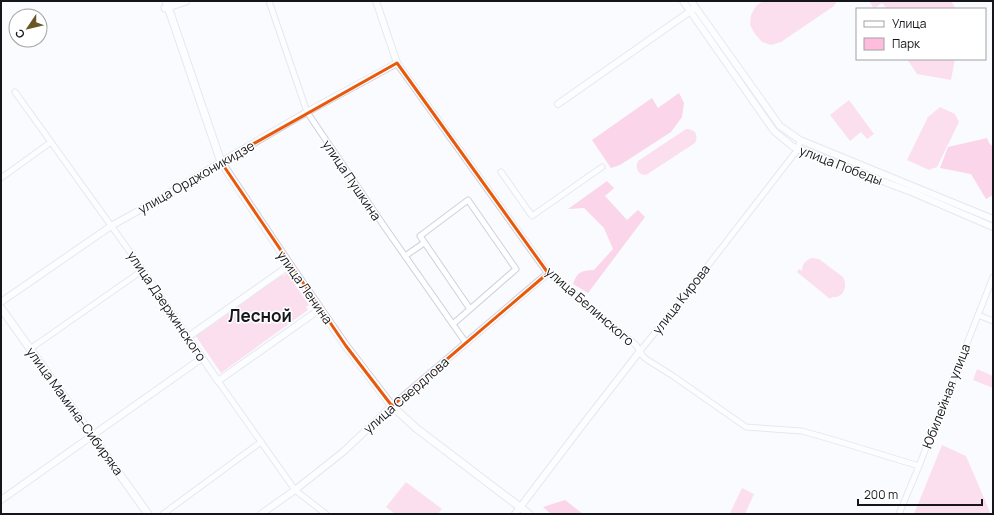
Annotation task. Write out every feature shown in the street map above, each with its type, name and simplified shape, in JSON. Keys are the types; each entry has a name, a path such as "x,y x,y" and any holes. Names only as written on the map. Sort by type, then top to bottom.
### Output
{"main road":[{"path":"165,4 186,1"},
{"name":"улица Ленина","path":"165,4 219,163 346,347 391,407 519,511 529,514"},
{"name":"улица Мамина-Сибиряка","path":"1,308 148,514"}],"street":[{"name":"улица Пушкина","path":"269,1 307,112 466,343"},
{"name":"улица Белинского","path":"376,1 397,64 548,273 636,344 642,356 746,427 802,431 919,466"},
{"name":"улица Победы","path":"683,1 693,9 780,126 800,140 993,219"},
{"name":"улица Победы","path":"690,1 693,9 774,131 792,146 904,189 993,227"},
{"path":"558,104 693,9"},
{"name":"улица Орджоникидзе","path":"1,302 111,226 307,112 397,64"},
{"name":"улица Дзержинского","path":"15,92 143,270 202,358 295,490 326,514"},
{"name":"улица Кирова","path":"519,511 584,423 798,149 800,140"},
{"path":"1,178 51,142"},
{"path":"501,172 532,216 602,167"},
{"path":"453,324 516,269 468,200 420,236 470,309"},
{"path":"405,256 424,242"},
{"path":"188,337 289,266"},
{"path":"30,349 143,270"},
{"name":"улица Свердлова","path":"261,514 295,490 343,452 391,407 548,273"},
{"name":"Юбилейная улица","path":"899,514 993,277"},
{"path":"218,381 319,309"},
{"path":"978,315 993,321"},
{"path":"1,500 202,358"},
{"path":"163,514 261,442"}],"highlighted area":[{"path":"397,63 548,273 392,406 346,346 221,162"}],"green space":[{"path":"763,1 837,1 834,6 781,42 771,45 762,42 750,25 751,15 756,6"},
{"path":"869,1 951,1 955,8 886,8 882,3 873,8"},
{"path":"908,60 955,60 951,80 917,74"},
{"path":"849,100 874,134 867,139 861,132 850,141 830,115"},
{"path":"940,107 955,114 959,122 937,167 929,170 907,160 928,117"},
{"path":"686,129 694,131 697,137 695,143 646,175 639,172 637,168 638,161"},
{"path":"813,258 819,259 843,277 845,288 842,294 830,299 797,272 799,269 802,271 805,262"},
{"path":"281,273 283,276 287,273 309,305 306,307 308,310 221,373 195,335"},
{"path":"977,369 993,376 993,388 973,380"},
{"path":"942,445 966,456 990,514 914,514"},
{"path":"406,482 442,509 438,514 395,514 386,507"},
{"path":"742,488 754,494 745,514 731,514 730,513"}],"shaded area":[{"path":"679,93 684,103 682,117 671,132 620,165 611,168 592,140 652,98 658,108"},
{"path":"987,138 993,147 993,195 986,199 971,174 940,168 948,147"},
{"path":"607,181 614,188 605,196 627,220 638,210 645,217 588,293 573,284 578,274 583,271 594,270 613,249 604,228 584,208 568,209"},
{"path":"565,500 583,514 551,514 543,507"}],"district":[{"name":"Лесной","path":"260,316"}]}
